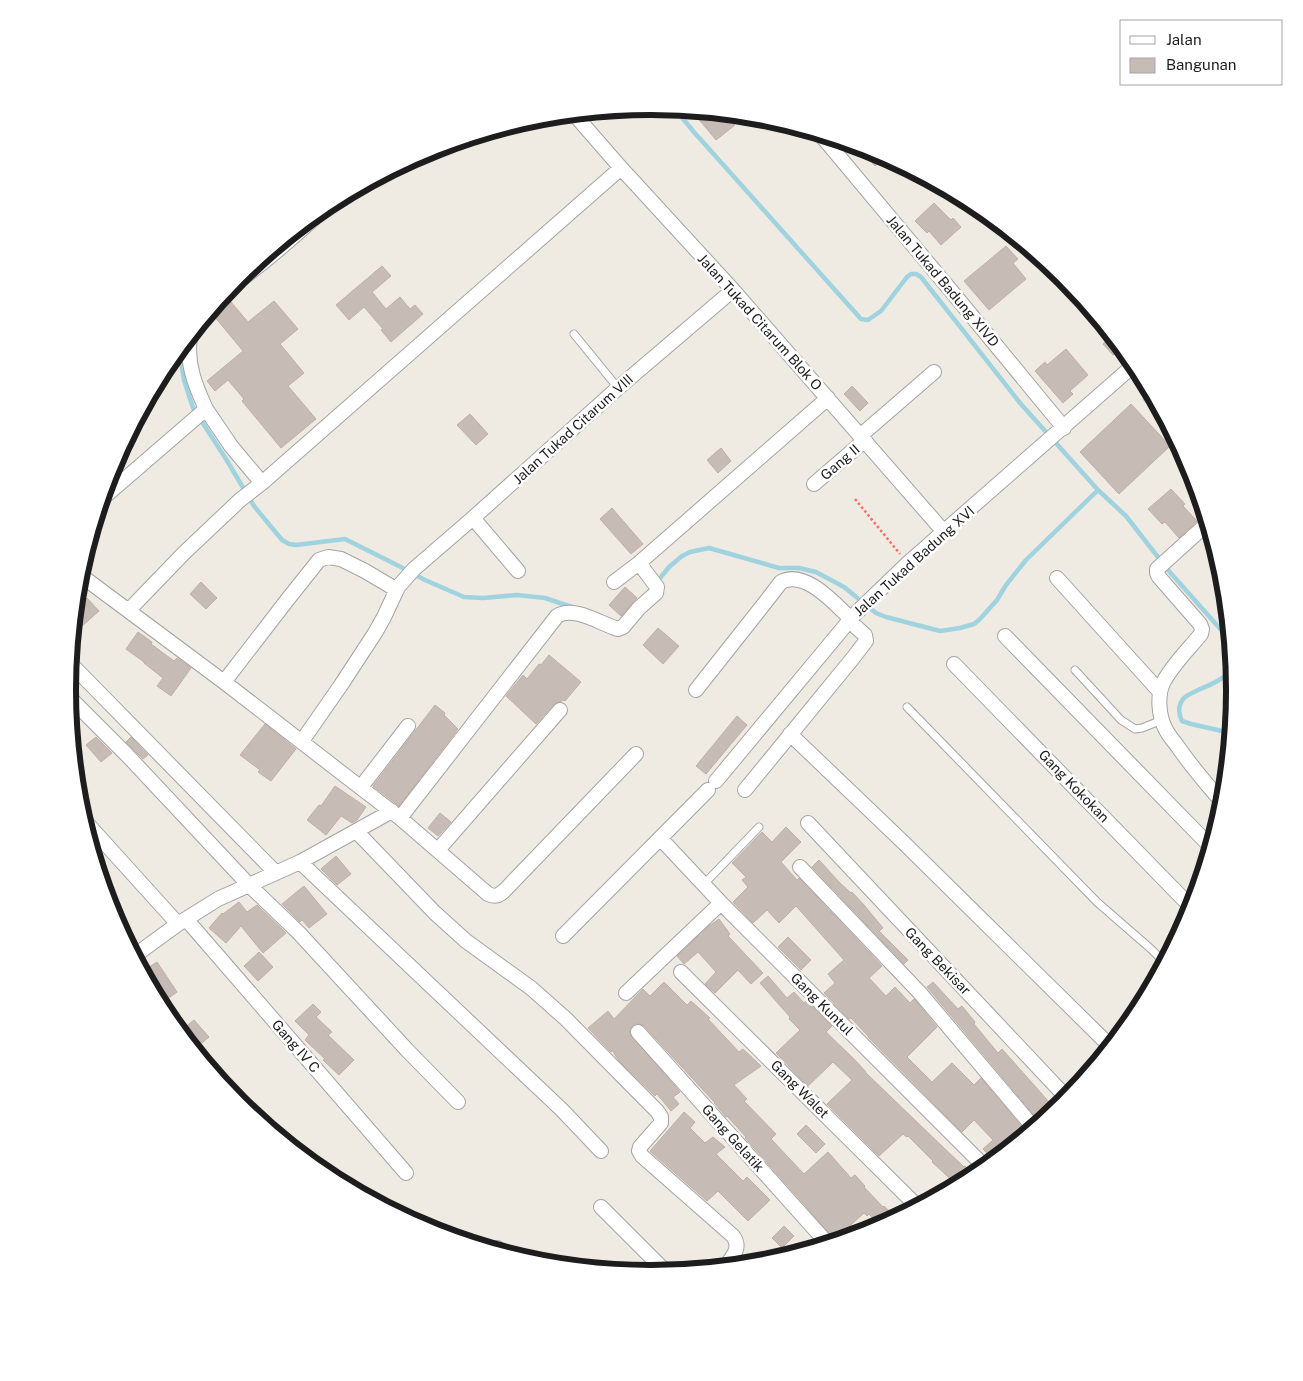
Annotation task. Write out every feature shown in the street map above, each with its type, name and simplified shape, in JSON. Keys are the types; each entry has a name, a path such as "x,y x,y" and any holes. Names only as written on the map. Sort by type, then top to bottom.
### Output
{"street":[{"name":"Jalan Tukad Citarum Blok O","path":"579,120 733,290 944,532"},
{"name":"Jalan Tukad Badung XIVD","path":"828,144 953,293 1060,431"},
{"path":"129,610 184,552 240,500 621,168"},
{"name":"Jalan Tukad Citarum VIII","path":"302,741 342,685 375,633 398,588 414,569 618,388 733,290"},
{"path":"188,349 191,374 204,410 259,485"},
{"name":"Jalan Tukad Badung XVI","path":"563,936 712,786 875,594 1129,370"},
{"name":"Gang II","path":"814,484 934,372"},
{"path":"614,582 643,568 828,398"},
{"path":"113,489 204,410"},
{"path":"473,518 518,571"},
{"path":"1203,528 1157,569 1159,577 1200,624 1202,629 1201,634 1174,665 1163,683 1160,692 1160,709 1165,730 1194,770 1217,796"},
{"path":"224,682 319,560 328,558 340,559 398,588"},
{"path":"140,952 218,898 300,862 356,831 396,814 557,616 565,612 581,614 618,628 623,627 656,593 658,587 643,568"},
{"path":"1057,578 1160,692"},
{"path":"87,580 396,814 488,894 494,897 498,896 511,884 636,754"},
{"path":"696,690 783,580 800,581 820,591 853,620 865,635 866,641 853,658 746,790"},
{"path":"1005,636 1206,842"},
{"name":"Gang Kokokan","path":"954,664 1186,903"},
{"path":"77,670 276,873"},
{"path":"76,705 248,884 298,932 458,1102"},
{"path":"438,850 560,710"},
{"path":"361,787 408,726"},
{"path":"790,734 904,842 1107,1043"},
{"name":"Gang Bekisar","path":"808,823 1062,1093"},
{"name":"Gang IV C","path":"94,830 182,921 406,1173"},
{"path":"356,831 435,913 466,941 531,988 566,1019 657,1111 661,1117 661,1123 640,1147 639,1152 733,1236 738,1246 729,1261"},
{"name":"Gang Kuntul","path":"660,838 721,903 980,1162"},
{"path":"300,862 562,1110 601,1151"},
{"path":"800,867 920,993 1030,1124"},
{"path":"626,993 721,903"},
{"name":"Gang Walet","path":"681,972 913,1202"},
{"name":"Gang Gelatik","path":"638,1032 823,1239"},
{"path":"601,1207 660,1266"}],"lane":[{"path":"574,334 618,388"},
{"path":"1075,670 1121,720 1135,729 1162,720"},
{"path":"907,707 1097,902 1160,958"},
{"path":"704,884 759,827"}],"path":[{"path":"855,499 908,563"}],"water":[{"path":"1146,396 1155,413 1142,399"}],"building":[{"path":"697,117 732,121 735,125 716,140"},
{"path":"868,157 879,162 875,166"},
{"path":"934,203 961,227 941,245 929,231 927,233 915,221"},
{"path":"1006,246 1018,259 1013,263 1026,279 989,310 964,281"},
{"path":"382,266 391,276 372,292 386,309 400,297 410,309 415,305 423,314 391,342 381,330 383,329 364,307 349,320 336,305"},
{"path":"274,301 298,329 280,344 304,373 288,386 316,419 281,448 242,401 244,399 228,380 215,391 207,381 243,351 214,317 231,302 248,322"},
{"path":"1108,340 1116,352 1113,355 1103,344"},
{"path":"1066,349 1088,375 1070,391 1073,394 1063,403 1035,371 1045,362 1047,365"},
{"path":"852,386 868,403 860,411 844,394"},
{"path":"1131,404 1170,446 1119,494 1080,452"},
{"path":"470,414 488,434 476,445 457,425"},
{"path":"721,448 731,461 718,473 707,460"},
{"path":"1171,489 1197,521 1179,538 1165,522 1162,524 1148,509"},
{"path":"612,508 643,544 631,554 600,519"},
{"path":"201,582 217,598 206,609 190,594"},
{"path":"625,587 637,598 621,616 609,605"},
{"path":"87,598 99,611 80,628 81,615 83,601"},
{"path":"658,628 679,646 663,664 643,645"},
{"path":"138,632 174,661 177,658 191,668 171,696 157,686 163,678 126,649"},
{"path":"549,655 581,682 565,701 554,704 536,724 506,696 523,675 527,679"},
{"path":"435,705 445,713 444,715 458,729 399,806 373,786"},
{"path":"737,716 747,725 706,774 696,766"},
{"path":"265,724 296,749 271,781 240,755"},
{"path":"96,737 112,753 101,762 86,745"},
{"path":"131,737 148,755 143,759 126,742"},
{"path":"335,786 366,807 357,820 352,823 341,816 326,835 307,820 319,805 321,806"},
{"path":"440,813 451,822 438,836 428,828"},
{"path":"786,827 801,842 781,862 797,880 799,878 882,966 869,978 886,996 895,987 910,1003 914,999 937,1027 907,1057 932,1082 952,1063 974,1085 981,1078 1021,1126 1018,1129 1020,1132 1002,1147 989,1156 983,1149 993,1140 974,1120 962,1132 851,1018 849,1019 824,993 835,983 828,974 844,960 796,906 779,923 767,910 753,923 733,902 748,887 742,880 746,877 732,863 762,832 772,842"},
{"path":"336,856 351,874 337,885 321,869"},
{"path":"819,860 840,883 852,892 883,928 879,931 908,960 904,964 812,867"},
{"path":"304,886 327,914 309,928 282,904"},
{"path":"239,902 247,912 257,905 286,933 263,953 241,926 226,943 209,928 222,913"},
{"path":"719,919 730,934 728,936 763,973 751,984 738,970 715,993 705,984 716,972 698,952 684,964 677,956"},
{"path":"788,937 811,960 801,970 778,947"},
{"path":"259,952 273,967 258,981 244,966"},
{"path":"157,962 177,992 167,999 148,968"},
{"path":"768,976 787,998 794,992 804,1003 806,1001 811,1005 832,1026 826,1032 865,1072 969,1170 952,1181 908,1136 903,1134 879,1156 827,1104 852,1080 833,1062 808,1086 776,1053 800,1030 760,983"},
{"path":"664,982 687,1005 691,1001 710,1018 708,1019 739,1052 743,1049 761,1066 734,1085 747,1099 744,1101 776,1134 771,1139 804,1174 828,1152 851,1178 855,1175 864,1187 891,1213 875,1221 869,1214 867,1216 864,1213 842,1233 831,1236 727,1116 644,1026 637,1023 630,1029 630,1034 680,1092 673,1097 679,1104 671,1111 657,1094 655,1096 619,1061 612,1050 611,1052 588,1028 608,1011 614,1019 643,989 650,996"},
{"path":"933,982 958,1009 962,1006 998,1053 1002,1049 1049,1102 1046,1104 1048,1107 1039,1115 1037,1112 1034,1115 927,987"},
{"path":"313,1004 321,1012 316,1017 332,1032 328,1035 354,1060 339,1075 305,1040 309,1035 295,1021"},
{"path":"194,1020 209,1037 199,1046 185,1027"},
{"path":"684,1112 695,1122 690,1128 705,1143 713,1137 725,1147 716,1154 743,1181 747,1177 770,1200 748,1221 718,1191 707,1201 650,1151"},
{"path":"806,1125 825,1144 816,1153 797,1134"},
{"path":"784,1226 794,1236 782,1248 772,1238"}],"waterway":[{"path":"681,116 861,319 868,320 881,311 911,274 921,277 1020,403 1098,490 1126,516 1168,570 1224,633"},
{"path":"181,360 184,380 193,408 254,506 282,540 296,545 345,539 425,580 464,597 483,598 517,595 545,598 572,607"},
{"path":"657,582 669,567 682,556 690,552 709,548 779,568 799,568 816,572 844,587 876,613 886,617 940,631 960,628 974,624 979,620 997,600 1006,585 1026,560 1098,490"},
{"path":"1226,732 1182,721 1179,709 1186,697 1217,682 1227,675"}]}
